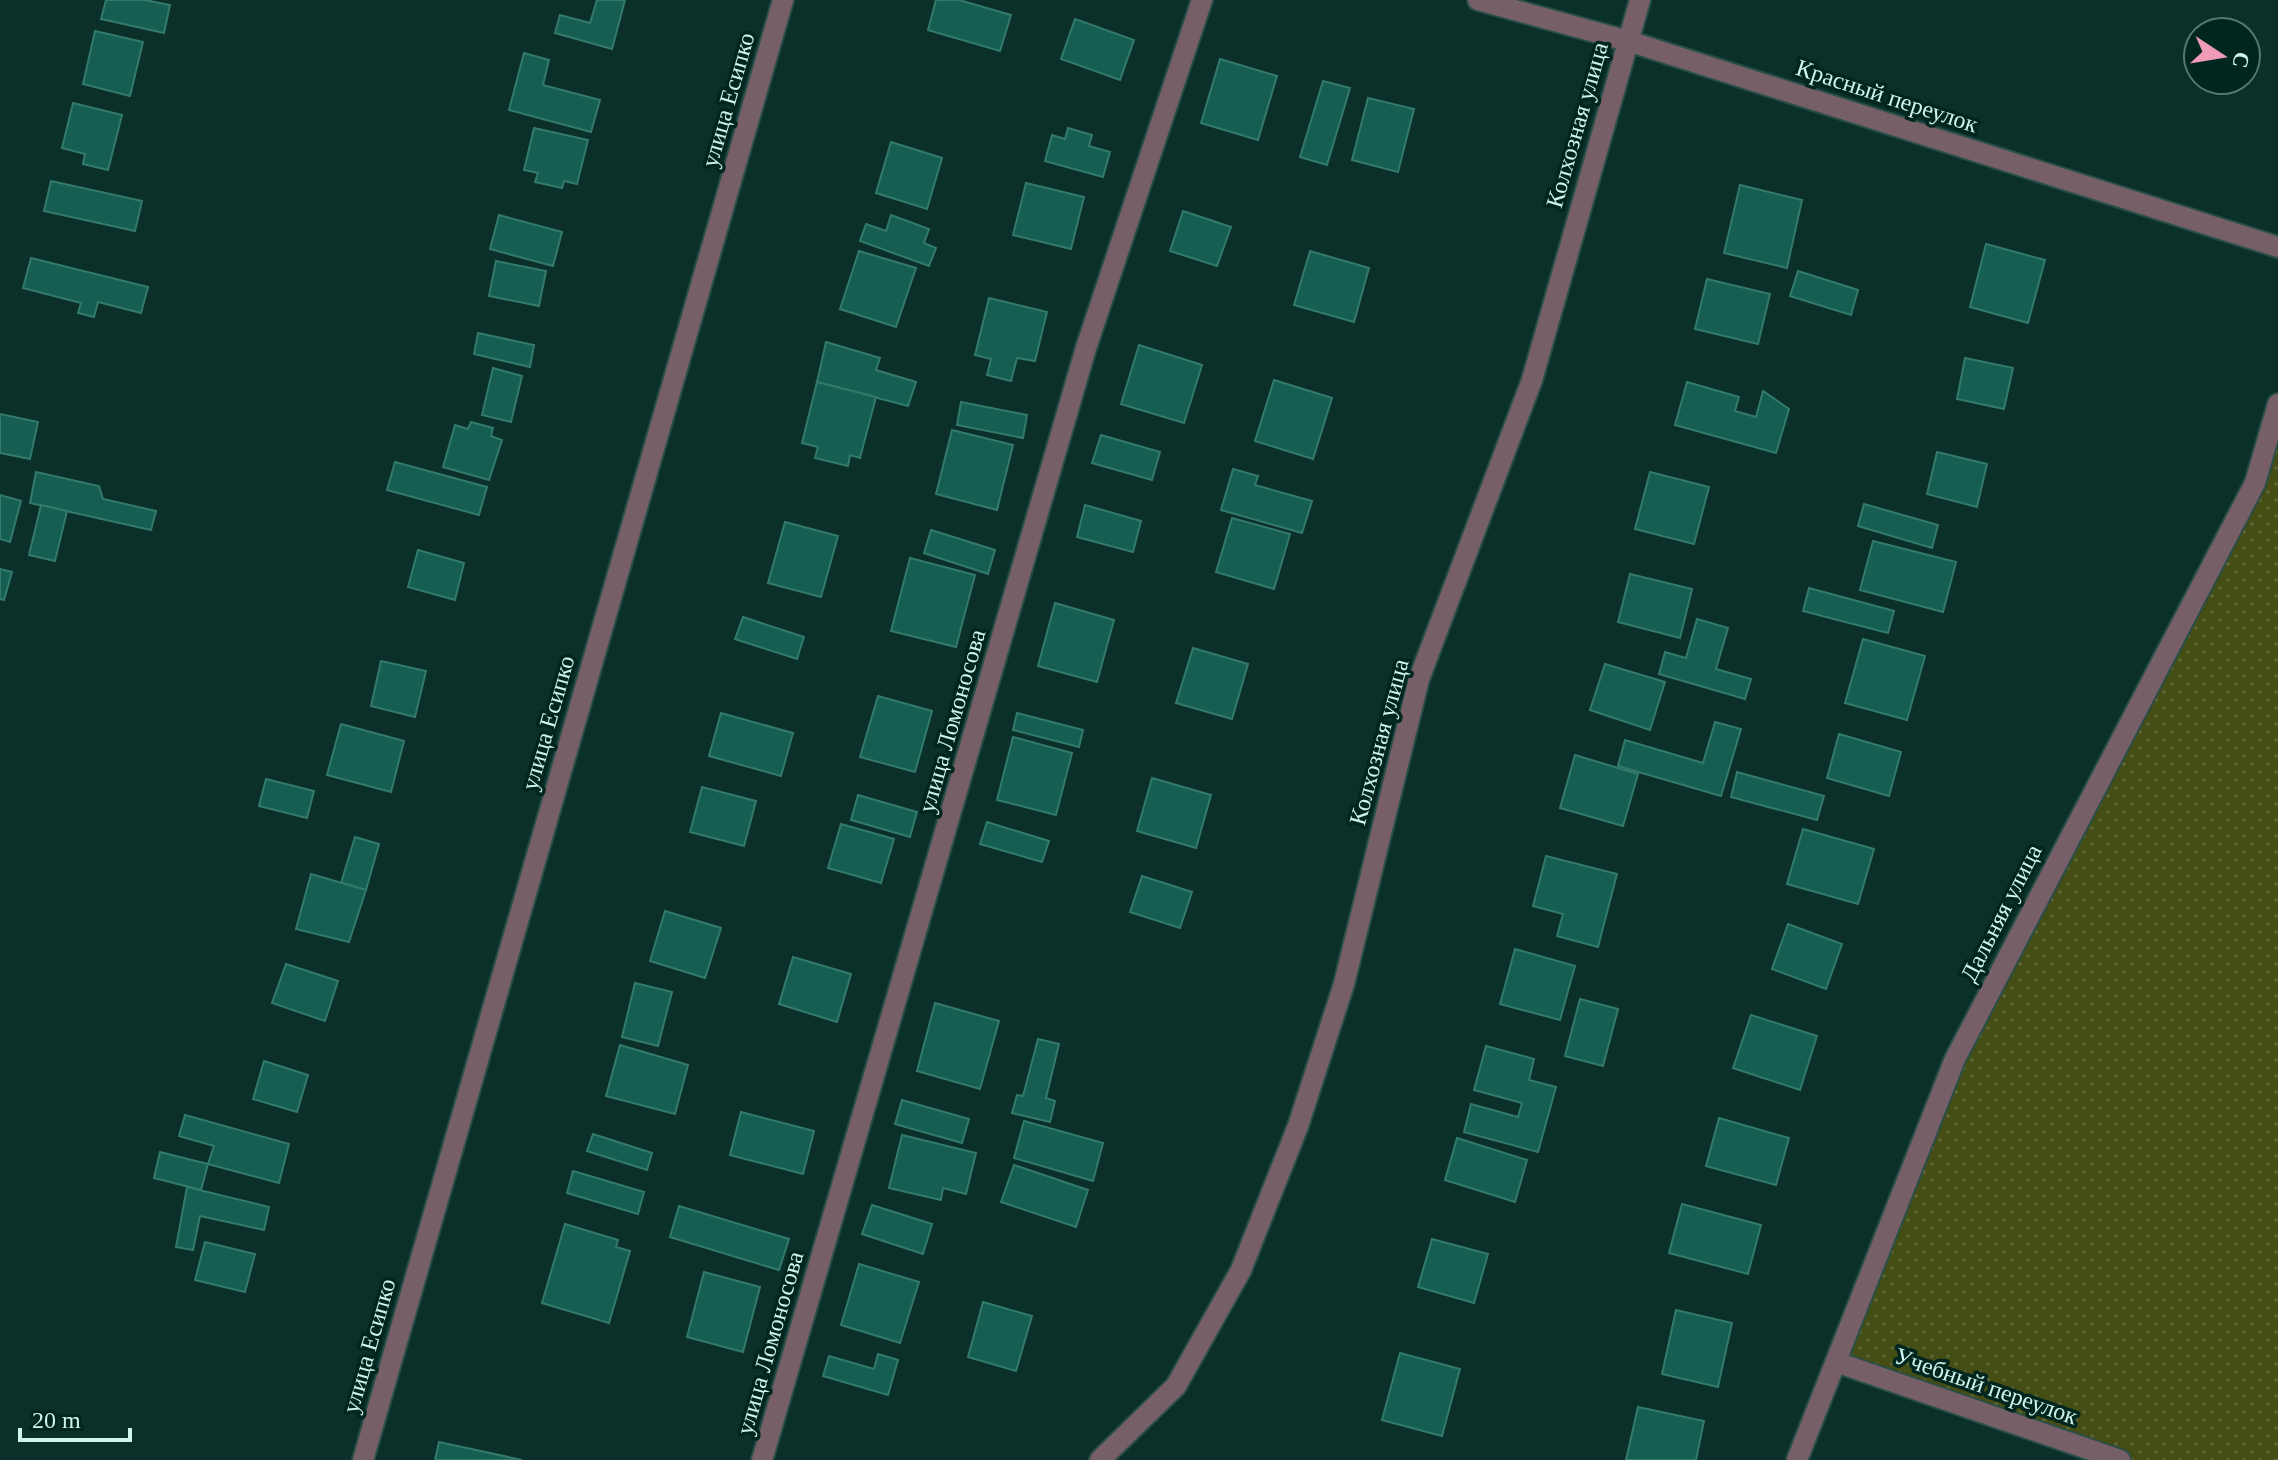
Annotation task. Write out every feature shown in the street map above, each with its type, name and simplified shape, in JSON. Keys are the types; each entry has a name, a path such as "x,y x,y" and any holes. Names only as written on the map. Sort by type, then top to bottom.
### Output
{"street":[{"name":"улица Есипко","path":"363,1460 783,0"},
{"name":"улица Ломоносова","path":"762,1460 1086,348 1202,0"},
{"name":"Красный переулок","path":"1478,0 1628,41 2278,247"},
{"name":"Колхозная улица","path":"1100,1460 1176,1386 1241,1270 1298,1126 1344,984 1419,679 1532,380 1640,0"},
{"name":"Дальняя улица","path":"1797,1460 1955,1059 2255,483 2278,404"},
{"name":"Учебный переулок","path":"1836,1362 2120,1460"}],"green space":[{"path":"2278,404 2278,1460 2120,1460 1836,1362 1955,1059 2255,483"}],"building":[{"path":"106,0 145,0 170,5 164,33 101,19"},
{"path":"597,0 625,0 612,49 555,33 560,15 590,23"},
{"path":"936,0 959,0 1011,15 1000,51 928,30"},
{"path":"1075,19 1134,40 1120,80 1061,59"},
{"path":"95,31 143,42 130,96 83,84"},
{"path":"524,53 549,60 543,85 600,100 591,132 509,110"},
{"path":"1220,59 1277,76 1258,140 1201,123"},
{"path":"1323,81 1350,88 1327,165 1300,157"},
{"path":"1368,98 1414,109 1398,172 1352,160"},
{"path":"73,103 122,115 108,170 83,164 85,154 62,148"},
{"path":"534,128 588,140 577,184 564,181 562,188 535,182 538,173 524,170"},
{"path":"1068,128 1092,135 1089,146 1110,152 1103,177 1045,161 1052,135 1065,139"},
{"path":"891,142 942,158 927,209 876,193"},
{"path":"51,181 142,201 135,231 44,211"},
{"path":"1026,183 1084,197 1071,249 1013,235"},
{"path":"1740,185 1802,200 1787,268 1724,253"},
{"path":"1183,211 1231,227 1217,266 1170,251"},
{"path":"499,215 562,232 553,266 490,249"},
{"path":"891,215 929,229 924,243 936,248 929,266 860,241 866,224 886,231"},
{"path":"1986,244 2045,260 2028,323 1970,307"},
{"path":"859,251 916,268 896,327 840,309"},
{"path":"1310,251 1369,268 1354,322 1294,305"},
{"path":"31,258 148,287 141,313 98,302 94,317 78,313 81,303 23,288"},
{"path":"496,261 546,271 539,306 489,296"},
{"path":"1798,271 1858,290 1851,315 1790,296"},
{"path":"1707,279 1770,294 1758,344 1695,329"},
{"path":"989,298 1047,312 1035,361 1017,358 1011,381 987,375 991,359 975,355"},
{"path":"478,333 534,345 530,367 474,354"},
{"path":"826,342 880,358 876,370 916,382 908,406 817,382"},
{"path":"1139,345 1202,365 1184,423 1121,404"},
{"path":"1965,358 2013,368 2004,409 1957,399"},
{"path":"493,368 522,376 511,422 482,415"},
{"path":"1274,380 1332,398 1313,459 1255,441"},
{"path":"817,382 876,397 860,458 850,455 848,466 815,458 818,447 802,443"},
{"path":"1687,382 1739,397 1735,411 1756,417 1763,391 1789,409 1776,453 1675,425"},
{"path":"961,402 1027,415 1023,438 957,425"},
{"path":"0,414 38,422 30,459 0,453"},
{"path":"471,422 493,428 491,436 502,440 489,480 443,467 455,425 468,429"},
{"path":"952,430 1013,445 997,510 936,494"},
{"path":"1101,435 1160,452 1152,480 1092,463"},
{"path":"1937,452 1987,464 1977,507 1927,494"},
{"path":"395,462 487,487 479,515 387,490"},
{"path":"1233,469 1258,476 1255,485 1312,501 1302,533 1221,510"},
{"path":"36,472 99,486 103,499 156,511 151,530 30,503"},
{"path":"1650,472 1709,487 1694,544 1635,529"},
{"path":"0,495 21,501 10,542 0,539"},
{"path":"1864,504 1938,525 1932,548 1858,526"},
{"path":"41,505 67,511 55,561 29,555"},
{"path":"1085,505 1141,521 1133,552 1077,537"},
{"path":"1232,518 1290,534 1274,589 1216,572"},
{"path":"785,522 838,536 821,597 768,583"},
{"path":"931,530 995,550 988,574 924,553"},
{"path":"1873,541 1956,562 1943,612 1860,590"},
{"path":"418,550 464,563 455,600 408,587"},
{"path":"910,558 975,575 956,647 891,631"},
{"path":"0,569 12,572 4,600 0,599"},
{"path":"1630,574 1692,589 1680,638 1618,622"},
{"path":"1809,588 1894,611 1888,633 1803,611"},
{"path":"1055,603 1114,620 1097,682 1038,666"},
{"path":"743,617 804,637 797,659 735,639"},
{"path":"1697,619 1728,628 1716,669 1751,679 1745,699 1659,674 1665,652 1686,658"},
{"path":"1863,639 1925,656 1907,720 1845,703"},
{"path":"1193,648 1248,664 1232,719 1176,703"},
{"path":"381,661 426,671 415,717 371,706"},
{"path":"1605,664 1665,682 1650,730 1590,710"},
{"path":"878,696 932,711 915,772 860,757"},
{"path":"721,713 793,733 781,776 709,756"},
{"path":"1017,713 1083,730 1079,747 1013,730"},
{"path":"1715,722 1741,729 1721,796 1618,766 1625,740 1703,763"},
{"path":"341,724 404,741 391,792 327,775"},
{"path":"1839,734 1901,752 1889,796 1827,778"},
{"path":"1013,737 1072,753 1056,815 997,800"},
{"path":"1575,755 1638,774 1623,826 1560,808"},
{"path":"1737,772 1824,796 1817,820 1731,797"},
{"path":"1152,778 1211,795 1196,848 1137,831"},
{"path":"266,779 314,791 307,818 259,806"},
{"path":"702,787 756,801 744,846 690,832"},
{"path":"858,795 917,812 910,837 851,820"},
{"path":"987,822 1049,841 1042,862 980,844"},
{"path":"841,824 894,839 881,883 828,868"},
{"path":"1803,829 1874,849 1858,904 1787,884"},
{"path":"355,837 379,844 366,890 341,883"},
{"path":"1546,856 1617,874 1598,947 1557,936 1563,914 1533,906"},
{"path":"311,874 366,890 349,942 296,929"},
{"path":"1142,876 1192,892 1180,928 1130,912"},
{"path":"665,911 721,928 705,978 650,961"},
{"path":"1788,924 1842,944 1826,989 1772,969"},
{"path":"1515,949 1575,966 1560,1020 1500,1004"},
{"path":"793,957 851,974 837,1022 779,1004"},
{"path":"286,964 338,981 325,1021 272,1003"},
{"path":"635,983 672,992 658,1046 622,1037"},
{"path":"1580,999 1618,1009 1603,1066 1565,1056"},
{"path":"935,1003 999,1021 980,1089 917,1071"},
{"path":"1751,1015 1817,1036 1800,1090 1733,1068"},
{"path":"1038,1039 1059,1044 1046,1098 1055,1101 1050,1122 1012,1113 1017,1095 1023,1096"},
{"path":"620,1045 688,1065 675,1114 606,1096"},
{"path":"1486,1046 1534,1059 1529,1080 1556,1087 1538,1152 1464,1132 1471,1104 1518,1117 1522,1103 1474,1090"},
{"path":"264,1061 308,1075 297,1112 253,1099"},
{"path":"902,1100 969,1119 962,1143 895,1124"},
{"path":"741,1112 814,1131 803,1174 730,1155"},
{"path":"185,1115 289,1144 279,1183 208,1164 214,1146 179,1136"},
{"path":"1719,1118 1789,1138 1776,1185 1706,1166"},
{"path":"1024,1121 1103,1143 1093,1181 1014,1158"},
{"path":"593,1134 652,1153 647,1170 587,1151"},
{"path":"902,1135 976,1153 966,1194 943,1188 941,1200 889,1188"},
{"path":"1457,1138 1527,1160 1515,1202 1445,1180"},
{"path":"160,1152 208,1164 201,1190 154,1178"},
{"path":"1014,1165 1088,1190 1076,1227 1001,1202"},
{"path":"573,1171 644,1192 638,1214 567,1193"},
{"path":"187,1187 269,1207 264,1230 200,1216 193,1250 176,1247"},
{"path":"1682,1204 1761,1225 1748,1274 1669,1253"},
{"path":"872,1205 932,1224 923,1254 862,1234"},
{"path":"679,1206 789,1239 779,1270 670,1237"},
{"path":"565,1224 618,1240 616,1247 630,1251 609,1323 542,1303"},
{"path":"1432,1239 1488,1254 1474,1303 1418,1287"},
{"path":"205,1242 255,1254 245,1292 195,1280"},
{"path":"859,1264 919,1282 900,1343 841,1325"},
{"path":"704,1272 760,1287 743,1352 687,1337"},
{"path":"983,1302 1032,1316 1016,1371 968,1357"},
{"path":"1676,1310 1732,1323 1718,1387 1662,1374"},
{"path":"1400,1353 1460,1369 1442,1436 1382,1420"},
{"path":"878,1354 898,1360 888,1395 823,1376 829,1356 874,1369"},
{"path":"1638,1407 1704,1421 1696,1460 1626,1460"},
{"path":"439,1442 522,1460 435,1460"}]}
